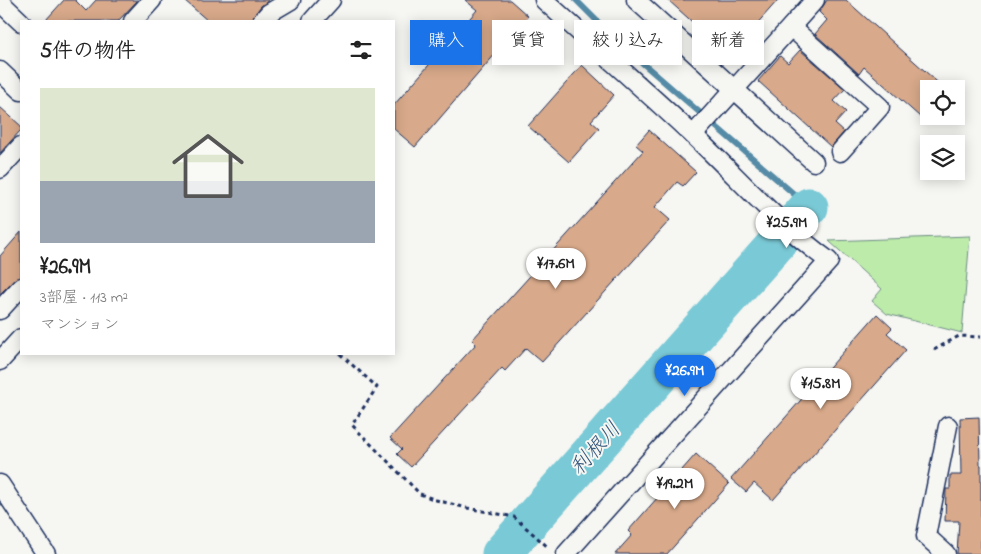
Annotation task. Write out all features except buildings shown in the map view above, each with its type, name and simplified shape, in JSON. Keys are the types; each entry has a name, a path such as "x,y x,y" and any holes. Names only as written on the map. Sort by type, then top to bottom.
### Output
{"street":[{"path":"134,20 152,0"},
{"path":"263,20 269,13 290,0"},
{"path":"313,20 332,0"},
{"path":"544,0 693,135 788,228 829,261 566,554"},
{"path":"636,0 814,162"},
{"path":"693,135 815,0"},
{"path":"791,26 880,107 840,152"},
{"path":"0,71 20,90"},
{"path":"0,170 20,147"},
{"path":"0,310 20,288"},
{"path":"0,361 20,339"},
{"path":"946,554 926,536 948,426"},
{"path":"0,484 46,554"}],"path":[{"path":"934,350 959,336 981,337"},
{"path":"341,355 377,387 352,425 420,494 459,506 514,517 542,540"}],"green space":[{"path":"970,236 962,333 887,314 872,301 882,289 829,241"}],"waterway":[{"path":"576,0 617,41 809,207"},
{"name":"利根川","path":"501,554 809,207"}]}
